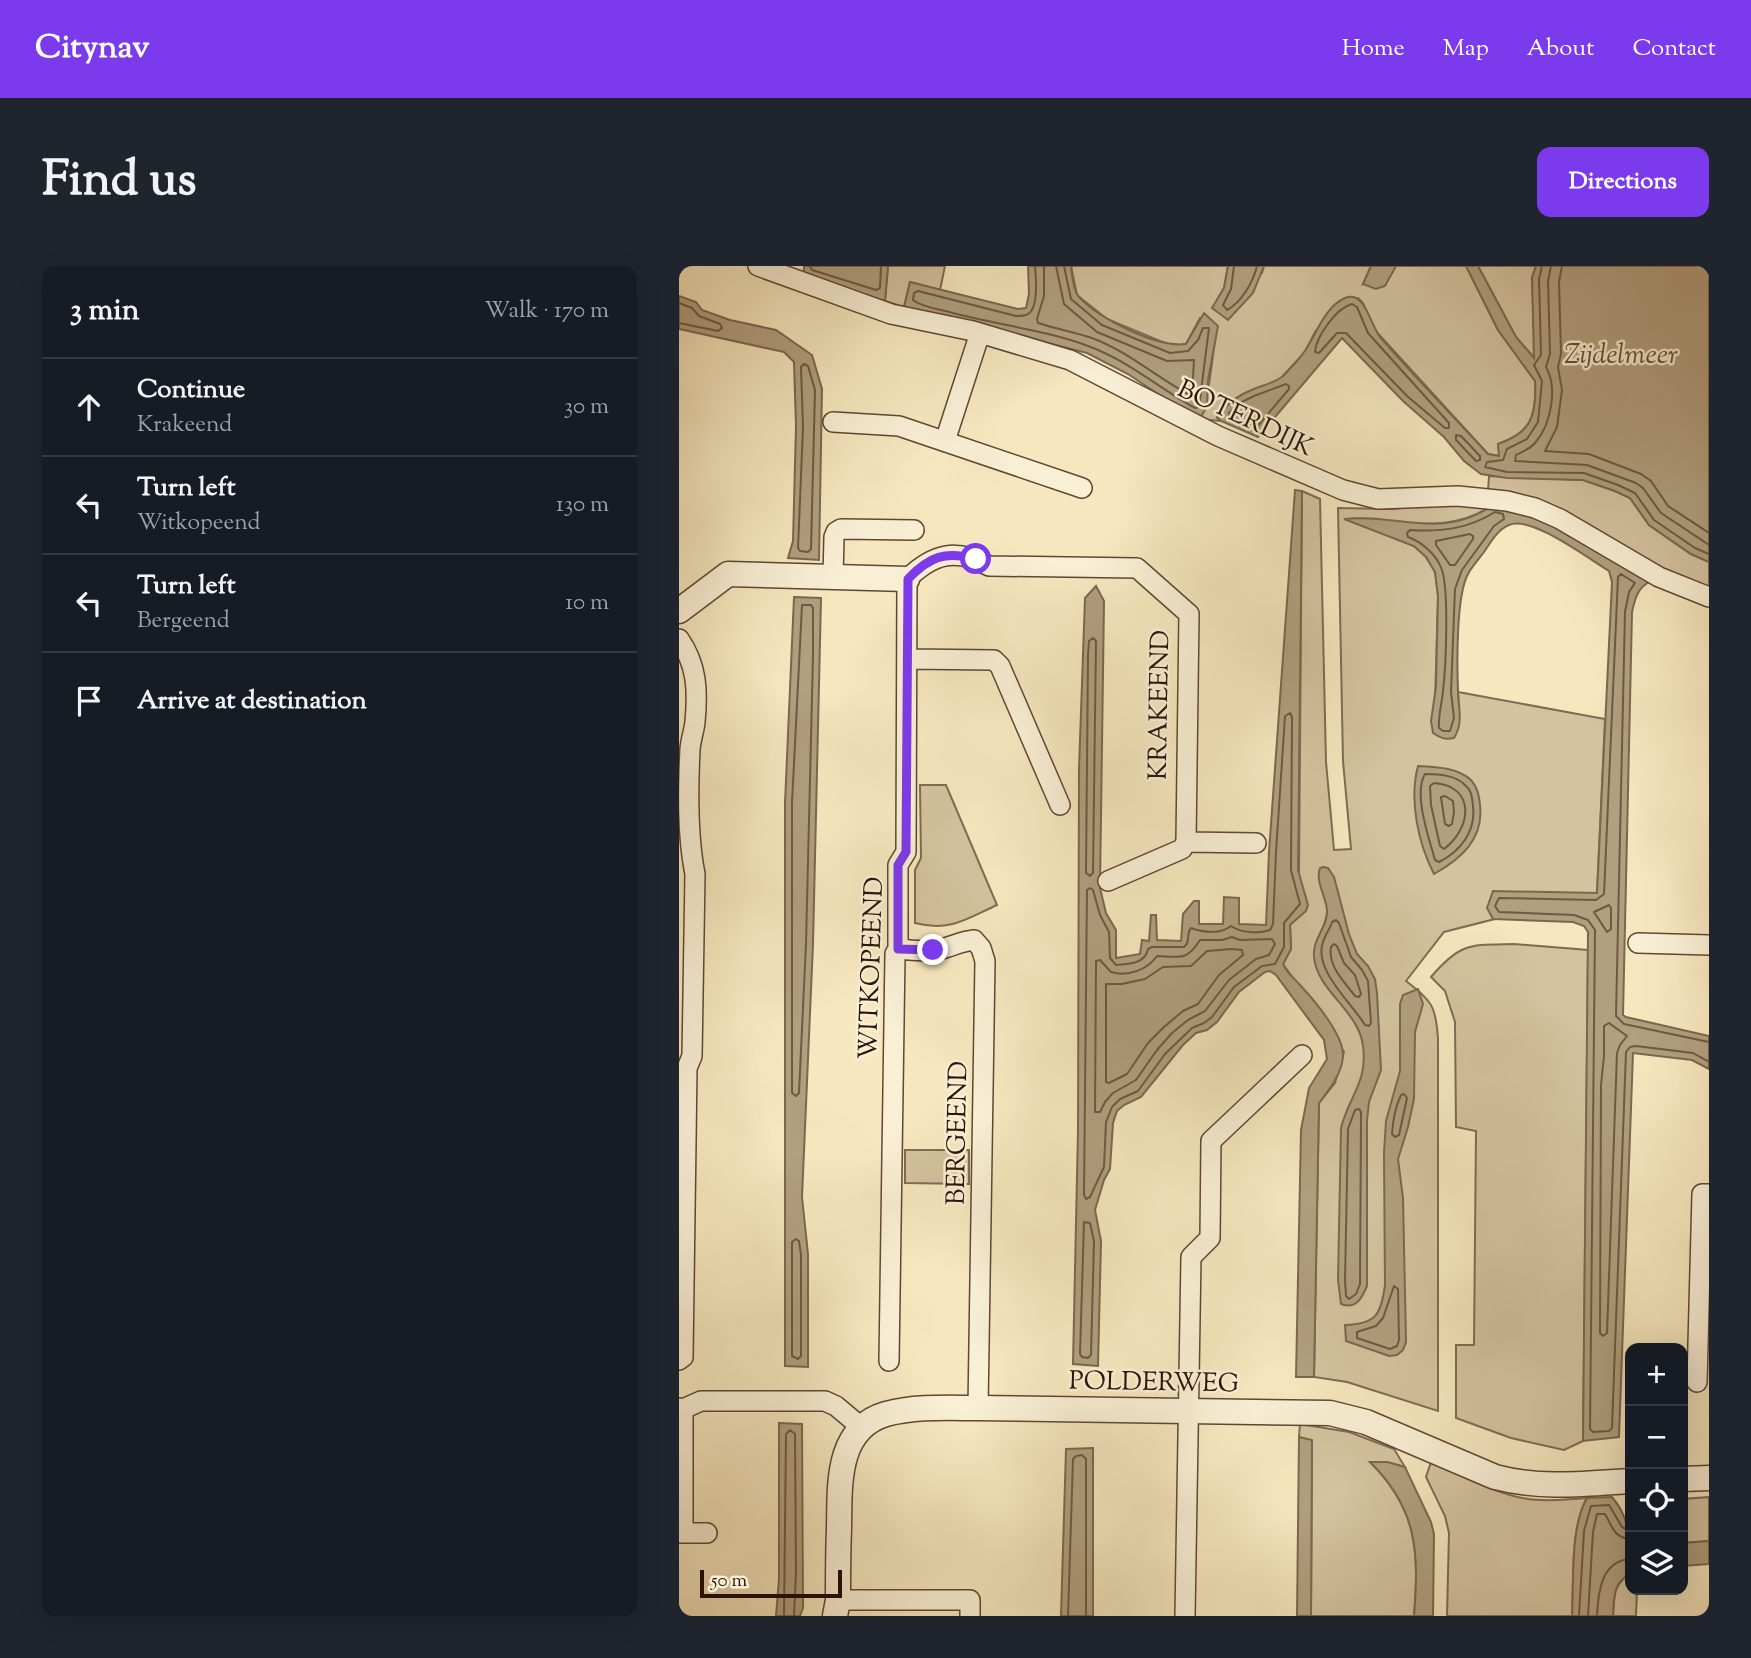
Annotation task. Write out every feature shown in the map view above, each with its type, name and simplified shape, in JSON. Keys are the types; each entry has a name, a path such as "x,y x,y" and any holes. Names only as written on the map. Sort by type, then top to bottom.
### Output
{"street":[{"name":"BOTERDIJK","path":"758,266 891,314 980,333 1070,360 1218,436 1343,490 1378,499 1458,496 1507,501 1535,508 1560,519 1659,577 1709,597"},
{"path":"945,441 980,333"},
{"path":"833,422 899,426 1082,488"},
{"path":"833,577 834,537 841,529 914,530"},
{"name":"KRAKEEND","path":"908,579 920,566 937,557 957,554 989,566 1137,568 1189,614 1186,842"},
{"path":"679,611 728,574 908,579"},
{"name":"WITKOPEEND","path":"889,1361 895,954 898,949 898,865 906,852 908,579"},
{"path":"679,639 691,657 695,673 689,847 695,873 692,1056 687,1068 683,1357 679,1360"},
{"path":"908,659 994,660 1000,666 1059,806"},
{"path":"1108,881 1182,849 1186,842 1256,843"},
{"name":"BERGEEND","path":"898,949 933,950 974,940 981,948 985,961 978,1408"},
{"path":"1638,943 1709,945"},
{"path":"1185,1616 1191,1256 1210,1238 1211,1140 1302,1055"},
{"path":"1697,1382 1702,1194 1709,1194"},
{"path":"707,1533 681,1533 681,1409 701,1401 825,1401 836,1406 861,1427 849,1446 840,1472 836,1608 970,1600 970,1616"},
{"name":"POLDERWEG","path":"861,1427 884,1415 927,1408 1316,1412 1366,1422 1495,1477 1516,1483 1539,1486 1625,1481"},
{"path":"1688,1479 1709,1478"}],"shaded area":[{"path":"888,266 945,266 940,290 910,282 904,307 885,301"},
{"path":"1071,266 1228,266 1224,288 1213,308 1262,273 1264,266 1371,266 1363,284 1396,266 1466,266 1498,330 1535,381 1533,413 1525,428 1509,440 1498,444 1500,456 1488,454 1373,328 1363,303 1358,298 1334,308 1315,332 1305,352 1281,378 1217,418 1220,421 1200,419 1209,385 1217,325 1200,318 1186,344 1172,346 1107,319 1077,295"},
{"path":"1478,266 1536,266 1532,278 1535,359 1516,337"},
{"path":"1489,476 1583,480 1630,498 1649,525 1691,554 1709,562 1709,592 1488,491"},
{"path":"1302,491 1320,499 1326,762 1334,850 1351,849 1343,761 1338,508 1493,505 1470,517 1446,522 1420,524 1346,519 1414,546 1426,557 1435,572 1438,596 1435,702 1459,705 1458,692 1605,719 1597,893 1444,932 1406,981 1431,1005 1438,1039 1438,1411 1347,1382 1314,1377 1319,1103 1335,1083 1344,1052 1283,964 1291,949 1290,925 1299,874"},
{"path":"920,785 946,785 997,905 957,923 938,926 915,923 915,870 921,858"},
{"path":"1514,944 1588,950 1583,1441 1564,1450 1511,1438 1456,1418 1456,1345 1474,1345 1476,1131 1456,1127 1455,1022 1445,991 1431,977 1459,951 1476,946"},
{"path":"905,1150 969,1150 969,1184 905,1183"},
{"path":"1300,1424 1349,1432 1394,1449 1405,1467 1387,1462 1371,1463 1387,1480 1407,1515 1415,1552 1414,1616 1311,1616 1312,1441 1299,1437"},
{"path":"1431,1462 1515,1497 1543,1500 1587,1498 1575,1539 1572,1616 1447,1616 1449,1533 1445,1516 1426,1477"},
{"path":"1709,1497 1709,1541 1688,1543 1688,1499"},
{"path":"1624,1578 1625,1595 1637,1595 1636,1616 1613,1616 1617,1586"}],"water":[{"path":"804,266 888,266 885,301 804,275"},
{"path":"1028,266 1071,266 1075,290 1088,306 1114,323 1145,337 1186,344 1204,313 1218,326 1208,380 1207,406 1200,419 1128,374 1087,353 904,307 910,282 1018,309 1026,308 1029,294"},
{"path":"1228,266 1264,266 1253,293 1228,320 1212,308 1224,288"},
{"path":"1371,266 1396,266 1385,286 1376,289 1363,284"},
{"name":"Zijdelmeer","path":"1466,266 1478,266 1516,337 1534,358 1532,278 1536,266 1709,266 1709,562 1691,554 1649,525 1630,498 1615,491 1583,480 1507,478 1481,474 1464,461 1444,437 1403,401 1342,338 1258,437 1217,417 1238,397 1283,376 1302,355 1331,308 1345,298 1352,297 1362,303 1380,337 1420,381 1488,454 1499,456 1498,444 1518,434 1530,421 1535,404 1535,381 1498,330"},
{"path":"679,296 696,302 702,310 730,320 776,330 812,355 822,389 819,560 788,558 793,541 796,426 794,362 784,352 679,329"},
{"path":"1295,490 1302,491 1298,870 1308,905 1306,911 1290,925 1291,949 1283,964 1327,1018 1338,1037 1343,1055 1338,1074 1319,1103 1314,1377 1296,1377 1301,1130 1309,1088 1327,1059 1324,1040 1276,975 1270,971 1239,992 1217,1022 1207,1030 1196,1033 1183,1045 1141,1097 1117,1111 1113,1123 1110,1169 1095,1210 1101,1241 1098,1366 1073,1364 1078,1130 1079,769 1085,598 1096,586 1104,601 1100,888 1106,913 1116,930 1116,958 1140,954 1142,940 1149,941 1151,915 1156,915 1157,940 1181,941 1183,914 1194,901 1199,901 1199,924 1223,924 1224,897 1239,898 1239,924 1266,925"},
{"path":"1493,505 1554,527 1649,582 1639,591 1632,612 1623,1015 1709,1036 1709,1069 1692,1060 1633,1053 1619,1437 1583,1441 1588,932 1584,926 1573,922 1493,919 1487,908 1493,891 1597,893 1612,582 1609,571 1560,540 1531,526 1509,525 1498,533 1471,568 1464,584 1459,614 1458,648 1460,721 1454,738 1445,739 1433,733 1431,721 1436,687 1438,596 1435,572 1426,557 1414,546 1344,519 1438,524 1474,516"},
{"path":"794,597 821,598 813,944 802,1197 808,1254 808,1367 785,1366 785,803"},
{"path":"1418,766 1459,772 1471,780 1479,798 1478,828 1469,847 1453,862 1434,874 1423,849 1417,821 1414,793"},
{"path":"1320,868 1328,868 1334,877 1349,934 1357,954 1375,979 1377,993 1381,1070 1369,1102 1367,1121 1367,1286 1361,1299 1351,1305 1341,1304 1338,1280 1341,1128 1363,1070 1364,1059 1360,1034 1322,980 1314,957 1315,944 1327,916 1319,878"},
{"path":"1418,989 1423,1004 1415,1032 1414,1099 1398,1159 1403,1198 1406,1342 1397,1355 1389,1356 1346,1341 1345,1325 1370,1320 1379,1311 1383,1295 1386,1121 1400,1071 1400,1004 1403,995"},
{"path":"779,1423 802,1424 803,1608 800,1616 776,1616 779,1579"},
{"path":"1299,1437 1312,1440 1311,1616 1297,1616"},
{"path":"1093,1448 1093,1616 1061,1616 1066,1449"},
{"path":"1370,1462 1387,1462 1405,1467 1431,1522 1434,1534 1433,1616 1414,1616 1416,1572 1412,1533 1398,1497"},
{"path":"1612,1497 1625,1521 1625,1577 1617,1586 1613,1616 1572,1616 1575,1539 1587,1498"},
{"path":"1709,1541 1709,1564 1688,1566 1688,1543"}],"route":[{"path":"933,950 898,949 898,865 906,852 908,579 920,566 937,557 957,554 976,559"}]}
